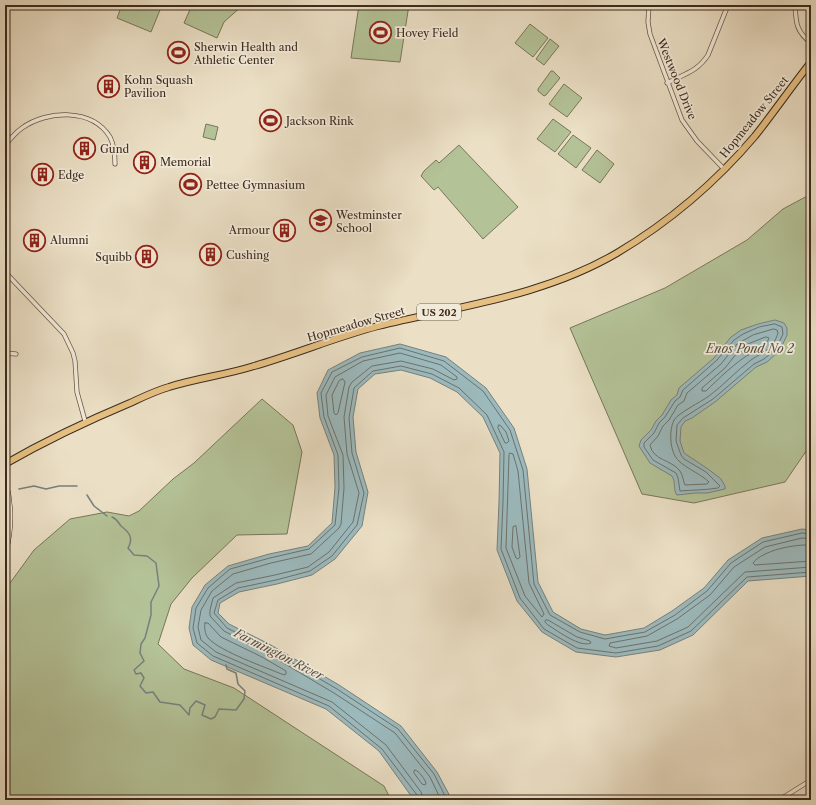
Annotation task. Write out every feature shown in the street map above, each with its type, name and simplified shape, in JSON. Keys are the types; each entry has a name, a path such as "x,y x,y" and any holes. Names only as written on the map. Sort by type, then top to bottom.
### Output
{"highway":[{"name":"Hopmeadow Street","path":"5,464 85,421 168,387 246,369 377,326 534,289 582,271 616,253 643,236 682,207 724,169 755,135 811,62"}],"street":[{"name":"Westwood Drive","path":"649,5 648,22 650,34 678,112 689,132 724,169"},
{"path":"667,83 689,74 698,68 703,62 708,55 728,5"},
{"path":"795,5 797,28 800,33 811,43"},
{"path":"5,146 16,132 33,122 53,116 81,116 95,122 107,133 111,139 114,150 115,164"},
{"path":"5,272 64,334 73,353 76,366 78,392 85,421"},
{"path":"5,353 16,354"},
{"path":"5,481 10,498 12,517 5,553"},
{"path":"779,800 811,780"}],"green space":[{"path":"122,5 162,5 151,32 117,18"},
{"path":"192,5 243,5 224,22 217,38 184,23"},
{"name":"Hovey Field","path":"359,5 409,5 400,62 351,58"},
{"path":"530,24 548,38 533,57 515,43"},
{"path":"550,39 559,46 544,65 536,59"},
{"path":"551,71 553,71 560,78 544,96 538,91 538,89"},
{"path":"564,84 582,98 567,117 549,104"},
{"path":"553,119 571,132 555,152 537,139"},
{"path":"206,124 218,127 215,140 203,137"},
{"path":"573,135 591,148 576,168 558,154"},
{"path":"459,145 518,207 483,239 438,187 434,190 421,176 424,171 436,160 439,163"},
{"path":"597,150 614,164 600,183 582,170"},
{"path":"811,194 811,444 785,482 694,503 642,494 570,328 665,288 747,240 783,209"},
{"path":"262,399 293,425 302,452 287,534 237,535 192,578 171,604 158,644 184,669 234,688 384,786 391,800 5,800 7,785 5,773 5,590 34,550 70,519 107,512 129,516 139,511 173,479 194,463"}],"water":[{"name":"Enos Pond No 2","path":"775,320 784,323 787,328 787,335 780,350 767,362 756,367 715,402 692,418 685,421 681,427 680,441 684,453 721,479 725,489 707,493 677,495 672,476 650,463 639,446 641,440 651,430 671,400 677,395 679,388 714,358 731,337 741,330"},
{"name":"Farmington River","path":"400,344 446,357 486,388 514,428 527,469 538,582 553,612 581,629 605,635 644,628 672,611 704,588 728,560 762,538 802,529 811,530 811,576 748,581 693,635 660,650 616,657 576,652 542,632 517,601 497,550 500,453 483,417 457,392 430,378 401,370 375,374 358,389 353,417 356,452 368,492 362,526 335,559 312,575 239,592 220,603 218,613 229,624 269,644 339,685 401,726 437,772 452,800 414,800 379,751 326,709 211,660 193,645 189,628 192,607 205,585 228,566 269,554 308,546 332,523 335,487 334,455 320,418 317,393 328,370 360,353"}],"waterway":[{"path":"19,489 34,486 46,489 59,486 77,486"},
{"path":"87,495 94,506 107,516"},
{"path":"112,517 130,536 131,541 128,548 134,555 147,556 156,563 159,586 151,602 151,615 145,638 141,644 140,653 144,661 134,670 136,674 141,673 144,678 140,686 146,693 153,692 160,702 180,705 189,715 190,708 196,701 205,705 202,715 211,719 215,717 219,709 236,710 244,699 245,691 238,684 236,673 227,669 226,665"}],"place":[{"name":"Hovey Field","path":"380,33"},
{"name":"Sherwin Health and Athletic Center","path":"178,53"},
{"name":"Kohn Squash Pavilion","path":"108,86"},
{"name":"Jackson Rink","path":"271,121"},
{"name":"Gund","path":"85,149"},
{"name":"Memorial","path":"145,162"},
{"name":"Edge","path":"42,175"},
{"name":"Pettee Gymnasium","path":"190,185"},
{"name":"Westminster School","path":"321,221"},
{"name":"Armour","path":"285,230"},
{"name":"Alumni","path":"35,240"},
{"name":"Cushing","path":"210,255"},
{"name":"Squibb","path":"147,257"}]}
